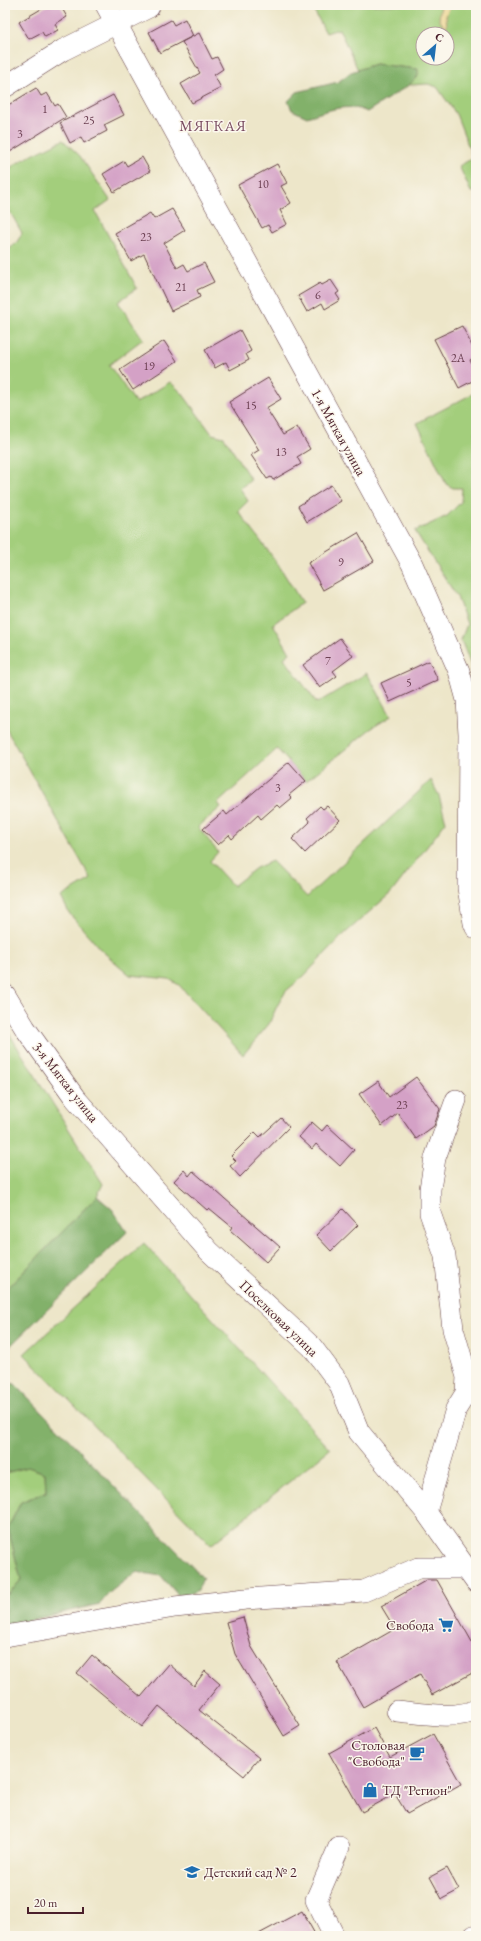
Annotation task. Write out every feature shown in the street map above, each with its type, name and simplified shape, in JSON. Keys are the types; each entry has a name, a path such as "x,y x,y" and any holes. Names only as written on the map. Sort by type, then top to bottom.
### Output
{"street":[{"path":"5,87 58,53 111,14 149,7"},
{"name":"1-я Мягкая улица","path":"111,14 412,564 459,671 467,700 469,734 468,888 476,928"},
{"name":"3-я Мягкая улица","path":"5,995 25,1028 74,1098 134,1165"},
{"path":"426,1512 456,1409 466,1394 467,1377 453,1329 445,1256 430,1213 430,1189 435,1158 456,1100"},
{"name":"Поселковая улица","path":"134,1165 209,1251 312,1347 339,1383 359,1432 426,1512 471,1575"},
{"path":"5,1636 175,1607 246,1599 364,1591 418,1568 471,1575"},
{"path":"397,1711 455,1715 469,1713 476,1710"},
{"path":"334,1936 316,1900 339,1848"}],"green space":[{"path":"311,5 476,5 476,192 471,192 459,166 473,158 456,114 437,87 428,84 409,85 418,76 417,69 375,64 358,70 339,29 326,33"},
{"path":"375,64 418,69 418,76 409,85 367,112 360,109 337,108 307,117 292,110 288,101 297,92 338,82 351,72"},
{"path":"63,140 80,156 110,200 95,211 137,288 118,302 143,339 109,365 136,403 170,382 182,393 212,434 224,437 251,480 240,488 248,501 238,511 278,564 302,603 273,624 290,653 284,658 317,703 367,673 391,716 369,730 306,781 277,749 218,803 221,807 198,827 218,852 210,861 233,886 256,868 272,861 307,897 431,780 439,796 446,822 392,892 341,937 304,976 286,991 269,1024 243,1055 179,985 169,979 130,975 101,950 69,913 61,897 91,879 5,727 5,253 17,242 22,233 5,203 5,171 22,160"},
{"path":"476,392 476,678 461,640 467,624 457,597 415,531 447,516 461,502 462,488 453,488 446,484 417,423"},
{"path":"5,1027 103,1184 97,1196 5,1291"},
{"path":"97,1196 113,1210 127,1232 5,1351 5,1291"},
{"path":"144,1243 330,1449 211,1545 24,1354"},
{"path":"5,1382 15,1384 203,1578 198,1590 187,1595 178,1595 161,1576 136,1572 109,1593 100,1604 5,1626 5,1594 9,1594 21,1580 8,1528 21,1502 46,1492 45,1473 28,1467 5,1473"},
{"path":"28,1467 45,1473 46,1492 21,1502 8,1528 21,1580 9,1594 5,1594 5,1473"}],"sand":[{"path":"441,5 451,5 446,16 447,26 444,26 439,19"}],"building":[{"path":"48,5 60,5 67,17 55,24 58,30 45,37 42,32 29,39 19,22"},
{"path":"185,19 193,36 160,53 149,32 171,20 174,25"},
{"path":"199,33 212,59 217,57 223,69 214,75 221,88 192,103 181,84 200,73 182,42"},
{"path":"36,88 41,96 47,93 55,106 58,104 66,117 5,155 5,107"},
{"path":"113,95 124,115 104,125 107,131 84,143 81,137 70,143 60,123"},
{"path":"142,157 150,171 114,192 103,174 124,161 127,166"},
{"path":"277,164 287,183 281,186 291,203 280,210 287,224 272,232 268,225 262,228 238,185"},
{"path":"172,209 185,230 164,243 177,268 184,264 188,271 204,263 214,282 197,290 200,297 171,311 144,254 131,261 115,233 150,213 154,219"},
{"path":"331,280 339,292 336,294 340,300 325,309 322,303 307,312 298,296 320,283 322,285"},
{"path":"462,326 476,354 476,356 470,360 476,373 476,379 459,388 434,339"},
{"path":"240,330 251,351 246,354 249,360 230,370 226,362 215,368 205,350"},
{"path":"164,341 177,361 133,390 120,370"},
{"path":"268,378 281,399 266,408 283,435 297,427 310,449 297,457 301,464 273,480 271,477 267,479 251,455 259,450 229,402"},
{"path":"331,485 341,501 307,522 298,506"},
{"path":"358,533 374,561 323,590 308,563"},
{"path":"340,638 353,656 333,671 337,676 320,688 303,665"},
{"path":"429,661 438,680 390,702 381,683"},
{"path":"289,762 306,781 289,795 292,798 280,808 277,805 261,819 258,815 232,839 229,835 218,845 203,829 224,811 227,815"},
{"path":"320,806 323,809 327,806 340,820 305,853 292,839 310,822 307,818"},
{"path":"416,1077 440,1109 434,1126 416,1139 398,1113 382,1126 359,1094 378,1081 389,1097"},
{"path":"281,1118 289,1127 240,1177 230,1166 236,1161 231,1156 255,1132 260,1137"},
{"path":"312,1122 322,1131 327,1125 354,1150 340,1166 316,1144 312,1149 299,1137"},
{"path":"184,1170 189,1176 193,1171 280,1247 266,1262 230,1230 232,1227 209,1208 207,1210 174,1181"},
{"path":"343,1209 358,1225 331,1251 316,1235"},
{"path":"427,1580 437,1580 476,1649 476,1671 432,1695 420,1674 363,1707 337,1662 395,1629 381,1606"},
{"path":"243,1617 251,1646 300,1726 284,1736 235,1654 226,1622"},
{"path":"92,1655 141,1697 169,1664 194,1686 205,1671 220,1684 199,1710 259,1758 244,1776 159,1706 142,1727 77,1673"},
{"path":"374,1728 390,1757 433,1734 461,1784 407,1814 395,1794 362,1812 329,1753"},
{"path":"447,1868 459,1890 442,1899 430,1877"},
{"path":"302,1911 316,1936 255,1936"}],"place":[{"name":"Свобода","path":"446,1625"},
{"name":"Столовая \"Свобода\"","path":"417,1753"},
{"name":"ТД \"Регион\"","path":"370,1790"},
{"name":"Детский сад № 2","path":"192,1872"}],"district":[{"name":"МЯГКАЯ","path":"213,126"}]}
